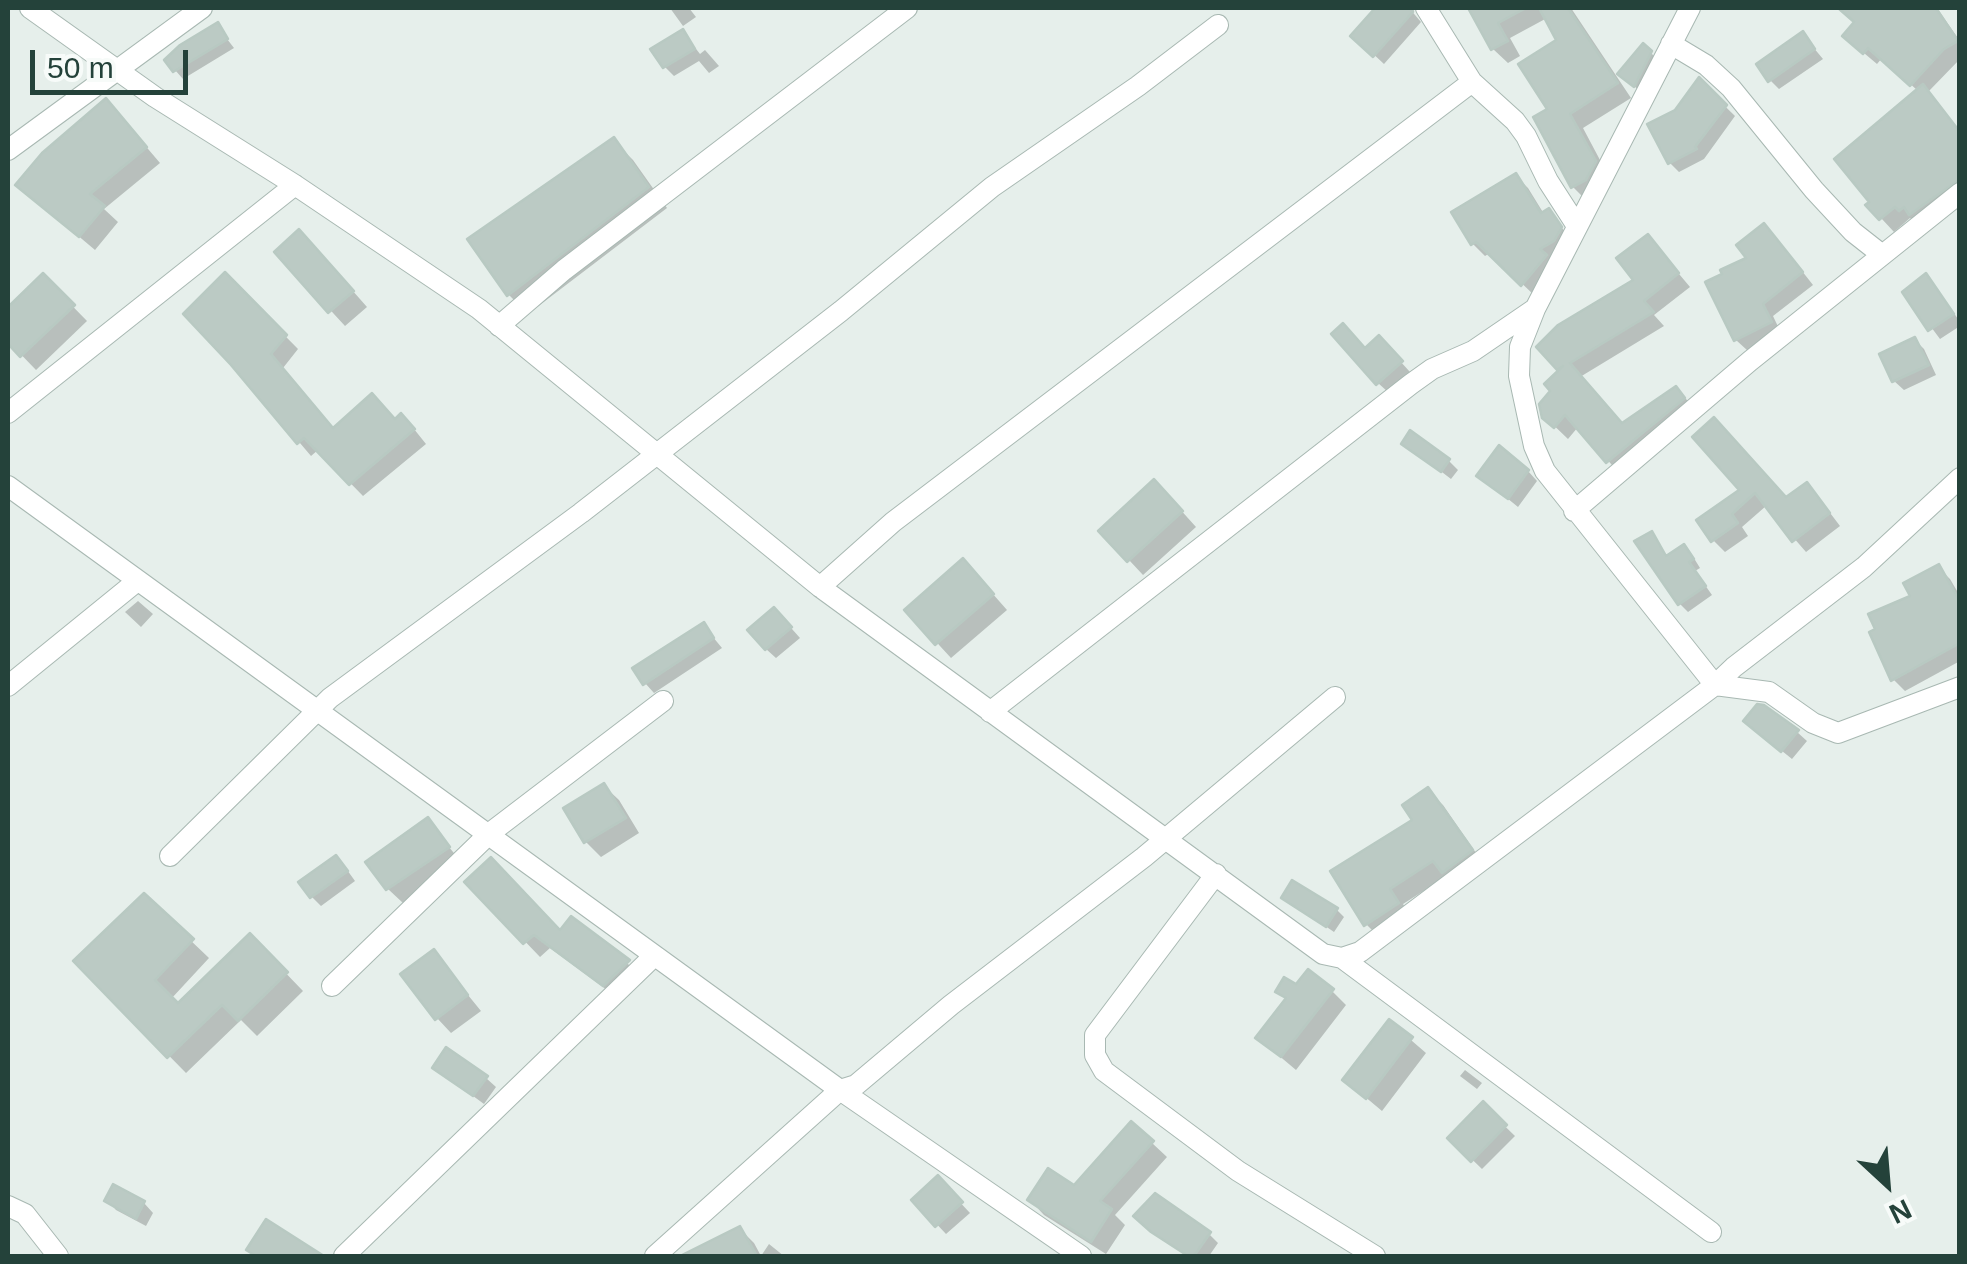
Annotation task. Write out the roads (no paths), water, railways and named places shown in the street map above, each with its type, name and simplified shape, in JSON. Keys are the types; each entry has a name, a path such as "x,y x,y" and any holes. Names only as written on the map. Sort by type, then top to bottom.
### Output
{"street":[{"path":"30,8 155,97 443,284 820,586 1323,954 1342,958 1711,1232"},
{"path":"8,150 116,67 202,8"},
{"path":"499,326 564,270 908,8"},
{"path":"1426,8 1472,82 1515,121 1577,226"},
{"path":"1690,8 1535,309 1520,347 1519,376 1534,446 1544,471 1574,511 1716,685 1769,692 1813,724 1838,732 1960,688"},
{"path":"170,856 330,698 657,453 992,187 1218,25"},
{"path":"1670,44 1706,65 1731,88 1840,218 1881,254"},
{"path":"820,586 893,522 1472,82"},
{"path":"8,413 295,185"},
{"path":"1574,511 1881,254 1960,193"},
{"path":"990,712 1411,384 1432,369 1473,351 1535,309"},
{"path":"1342,958 1360,952 1716,685 1864,567 1960,478"},
{"path":"8,486 1070,1253"},
{"path":"8,686 136,582"},
{"path":"655,1256 840,1090 856,1085 1336,696"},
{"path":"332,986 490,833 663,701"},
{"path":"1216,874 1095,1036 1095,1055 1104,1070 1223,1160 1375,1256"},
{"path":"344,1256 654,956"},
{"path":"8,1206 25,1214 58,1256"}]}
